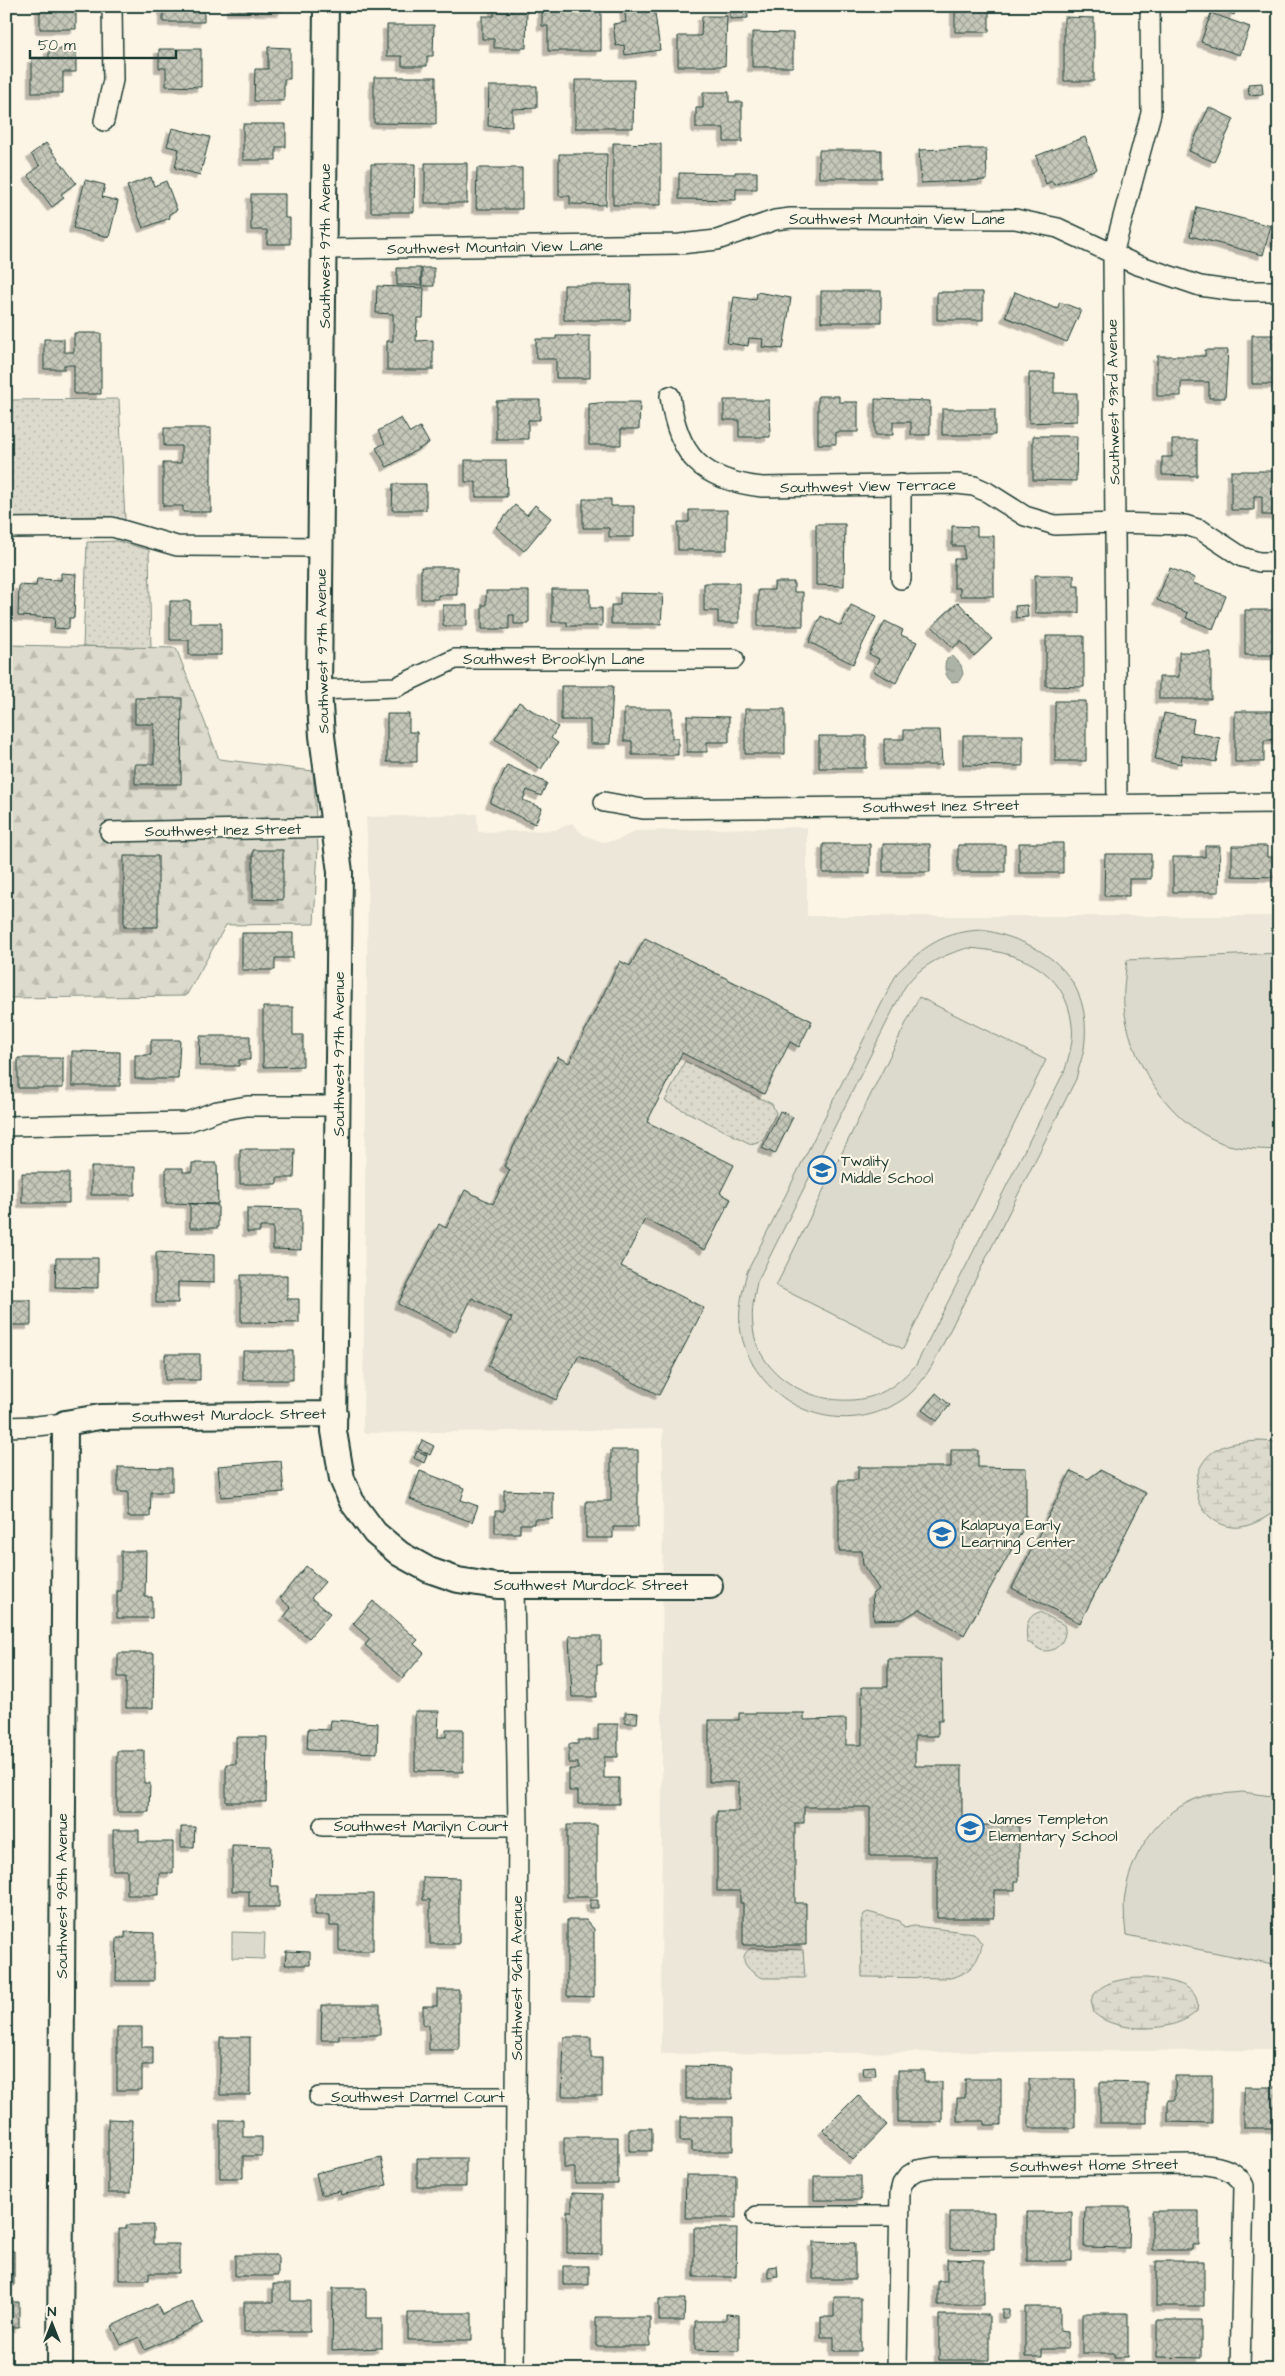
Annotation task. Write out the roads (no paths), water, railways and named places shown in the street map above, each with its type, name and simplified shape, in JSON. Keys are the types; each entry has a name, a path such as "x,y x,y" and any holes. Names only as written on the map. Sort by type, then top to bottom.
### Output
{"street":[{"path":"104,121 113,80 112,6"},
{"name":"Southwest 97th Avenue","path":"326,6 319,690 322,736 336,827 340,885 335,1414"},
{"name":"Southwest 93rd Avenue","path":"1117,804 1113,254 1151,113 1150,6"},
{"name":"Southwest Mountain View Lane","path":"325,249 680,244 717,240 775,220 791,218 1015,219 1051,226 1113,254 1200,286 1235,291 1279,291"},
{"name":"Southwest View Terrace","path":"670,396 682,445 703,467 736,484 762,487 901,484 957,484 974,486 1025,516 1055,525 1114,523 1185,525 1201,530 1242,557 1259,562 1279,562"},
{"path":"901,484 901,579"},
{"path":"6,528 112,527 177,546 320,548"},
{"name":"Southwest Brooklyn Lane","path":"319,690 396,687 455,659 734,659"},
{"name":"Southwest Inez Street","path":"604,802 643,809 1279,803"},
{"name":"Southwest Inez Street","path":"110,832 336,827"},
{"path":"6,1126 187,1122 217,1111 248,1106 338,1106"},
{"name":"Southwest Murdock Street","path":"6,1427 36,1426 100,1417 335,1414 334,1431 342,1479 352,1502 375,1533 400,1554 442,1576 476,1584 514,1587 710,1586"},
{"name":"Southwest 98th Avenue","path":"60,2370 65,1422"},
{"name":"Southwest 96th Avenue","path":"514,1587 518,1826 514,2370"},
{"name":"Southwest Marilyn Court","path":"323,1826 518,1826"},
{"name":"Southwest Darmel Court","path":"319,2097 516,2097"},
{"name":"Southwest Home Street","path":"897,2370 898,2216 902,2184 909,2175 917,2170 935,2167 1209,2165 1231,2172 1240,2178 1244,2186 1240,2370"},
{"path":"757,2216 898,2216"}],"water":[{"path":"953,656 961,665 963,674 959,681 952,682 946,674 945,668 947,659"}],"place":[{"name":"Twality Middle School","path":"822,1170"},
{"name":"Kalapuya Early Learning Center","path":"942,1534"},
{"name":"James Templeton Elementary School","path":"970,1828"}]}
